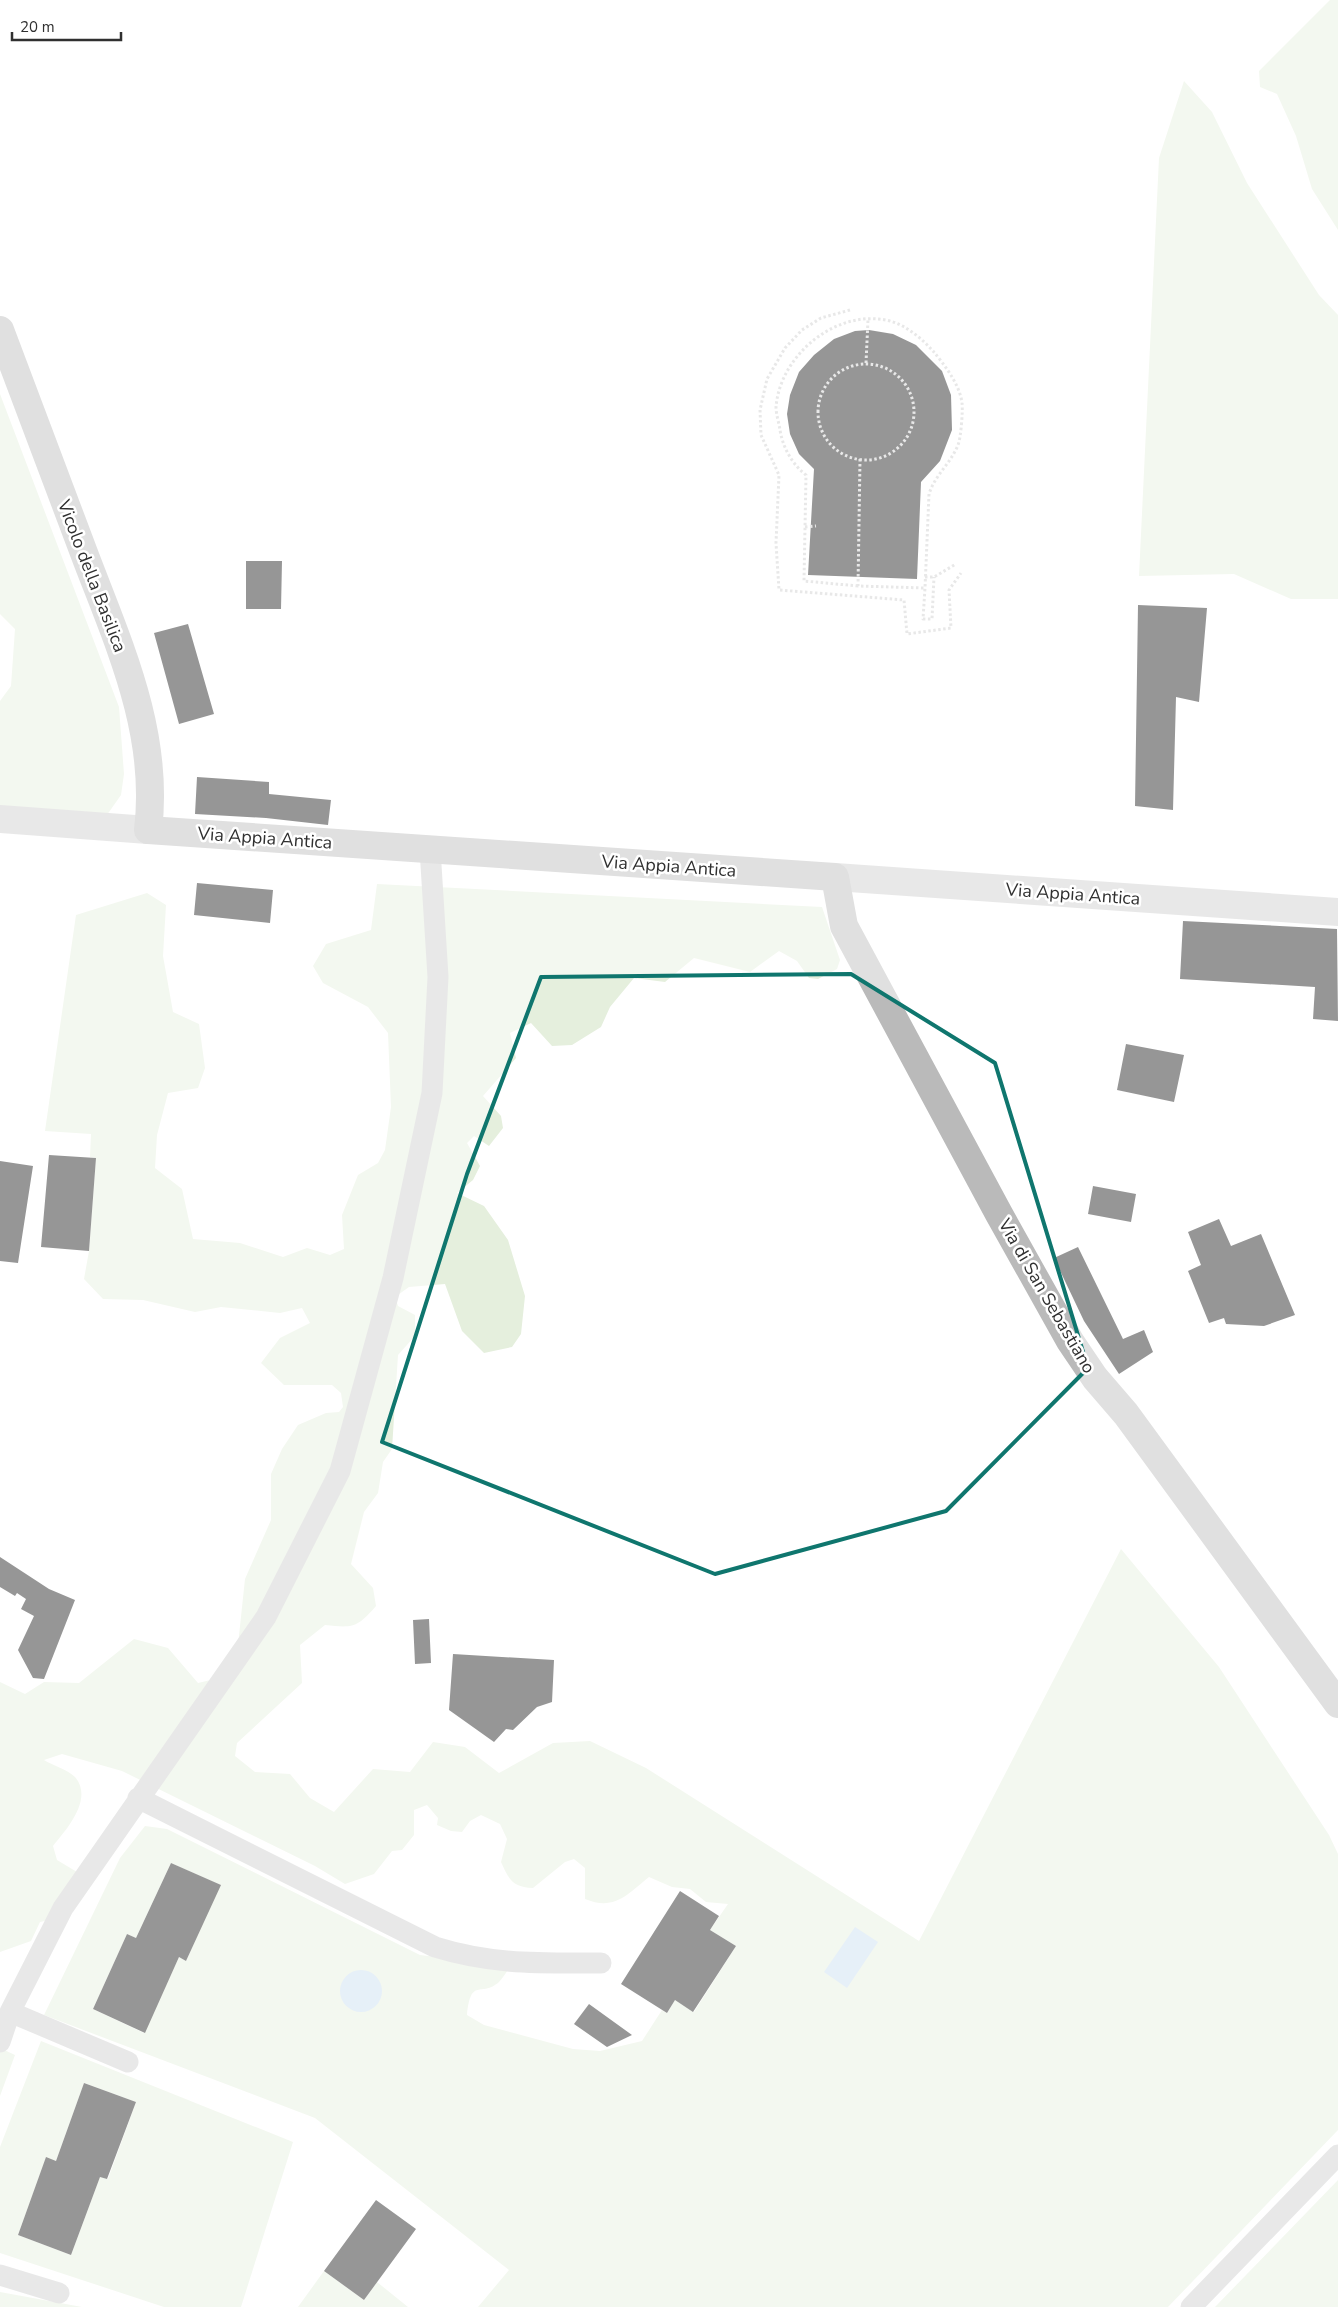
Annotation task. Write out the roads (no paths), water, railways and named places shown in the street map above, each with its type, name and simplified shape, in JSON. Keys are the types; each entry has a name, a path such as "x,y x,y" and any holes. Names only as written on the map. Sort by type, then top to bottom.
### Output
{"main road":[{"name":"Vicolo della Basilica","path":"0,330 136,693 149,758 151,796 148,830"},
{"name":"Via Appia Antica","path":"148,830 835,877"},
{"name":"Via di San Sebastiano","path":"835,877 844,926 999,1214 1070,1340 1095,1378 1126,1414 1338,1704"}],"street":[{"name":"Via Appia Antica","path":"0,820 148,830"},
{"name":"Via Appia Antica","path":"835,877 1338,912"}],"lane":[{"path":"0,2042 10,2012 63,1908 266,1617 340,1471 393,1278 432,1092 438,977 430,849"},
{"path":"138,1798 435,1947 462,1956 504,1962 601,1963"},
{"path":"10,2012 128,2062"},
{"path":"1191,2307 1338,2155"},
{"path":"0,2275 59,2293"}],"water":[{"path":"855,1927 878,1942 847,1988 824,1972"},
{"path":"365,1970 373,1973 379,1979 382,1991 379,2003 373,2009 357,2012 349,2009 343,2003 340,1987 343,1979 349,1973"}]}
